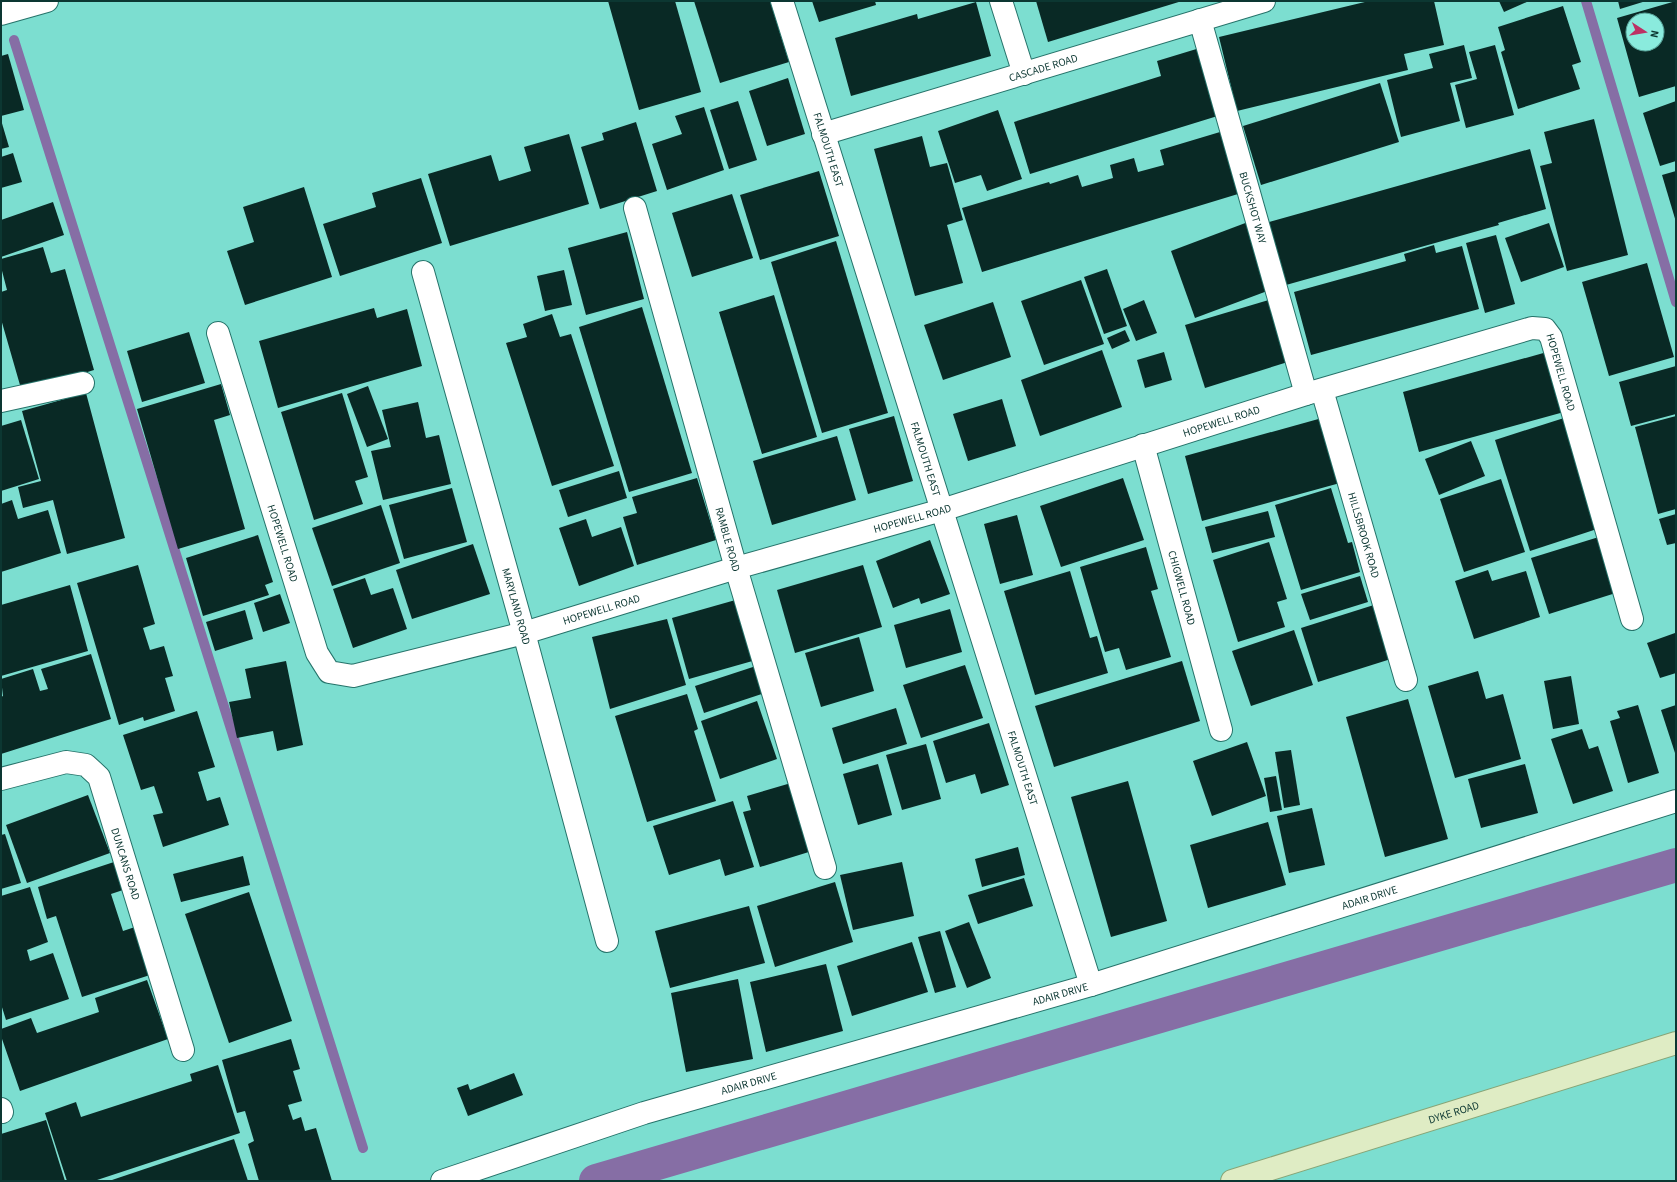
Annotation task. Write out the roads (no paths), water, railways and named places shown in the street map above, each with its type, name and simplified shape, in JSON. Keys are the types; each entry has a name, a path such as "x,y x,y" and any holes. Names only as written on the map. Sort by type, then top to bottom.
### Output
{"main road":[{"name":"DYKE ROAD","path":"1232,1181 1676,1043"}],"street":[{"path":"1,14 47,1"},
{"name":"FALMOUTH EAST","path":"782,1 1091,985"},
{"path":"1000,1 1024,74"},
{"name":"CASCADE ROAD","path":"823,134 1024,74 1205,13 1264,1"},
{"name":"BUCKSHOT WAY","path":"1205,13 1314,392"},
{"name":"RAMBLE ROAD","path":"635,208 736,568 825,868"},
{"name":"MARYLAND ROAD","path":"423,272 608,941"},
{"name":"HOPEWELL ROAD","path":"218,333 316,653 329,672 353,676 524,633 736,568 942,510 1314,392 1532,328 1545,329 1551,337 1632,619"},
{"path":"1,401 82,382"},
{"name":"HILLSBROOK ROAD","path":"1314,392 1406,680"},
{"name":"CHIGWELL ROAD","path":"1143,445 1221,730"},
{"name":"DUNCANS ROAD","path":"1,779 66,762 86,765 99,777 183,1050"},
{"name":"ADAIR DRIVE","path":"442,1181 644,1113 1091,985 1676,801"}],"waterway":[{"path":"1586,1 1676,302"},
{"path":"14,40 363,1148"},
{"path":"596,1181 1676,865"}]}
